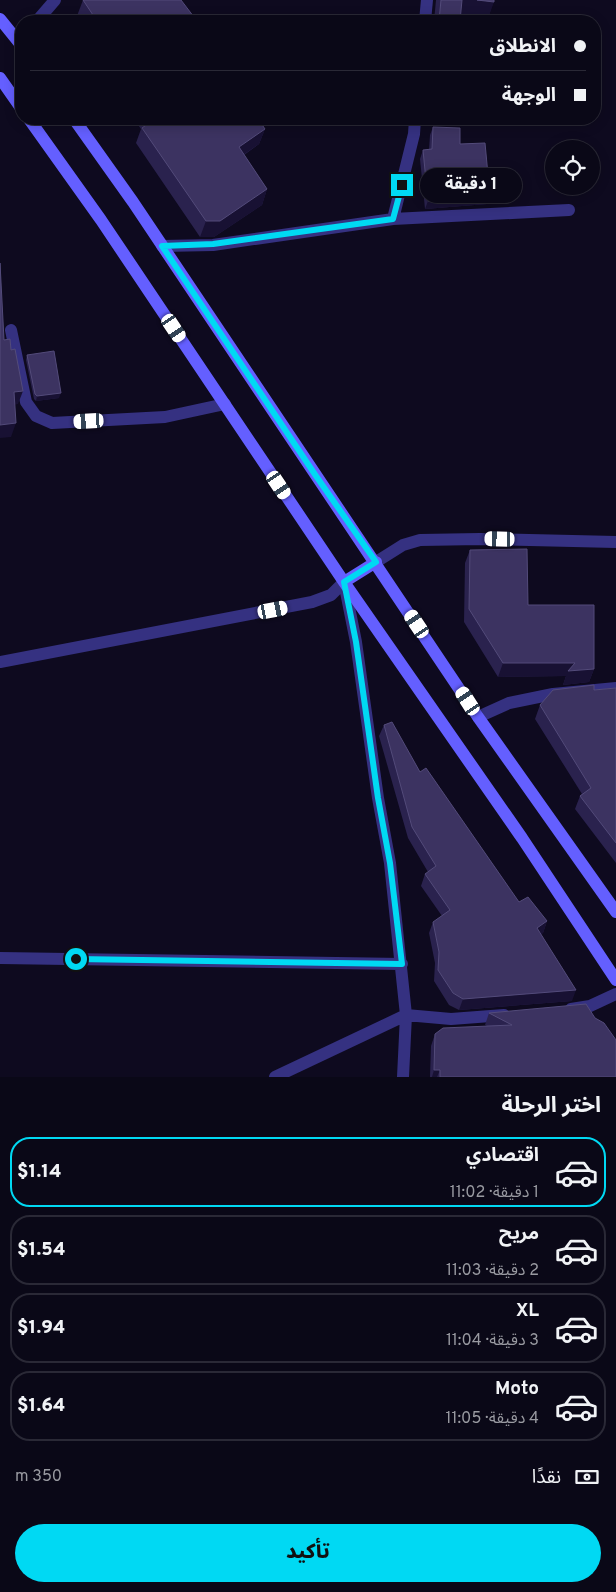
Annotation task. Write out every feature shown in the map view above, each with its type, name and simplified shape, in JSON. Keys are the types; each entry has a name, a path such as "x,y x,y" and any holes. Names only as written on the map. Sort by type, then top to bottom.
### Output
{"main road":[{"path":"0,19 15,35"},
{"path":"0,78 15,99"},
{"path":"33,125 101,220 344,582 522,838 616,980"},
{"path":"78,125 376,562 478,717 616,912"},
{"path":"344,582 376,562"}],"street":[{"path":"42,15 55,0"},
{"path":"426,15 427,0"},
{"path":"393,219 415,125"},
{"path":"162,246 213,244 393,219 569,210"},
{"path":"12,330 26,402 36,416 52,423 164,417 225,404"},
{"path":"376,562 403,545 420,540 480,539 616,542"},
{"path":"0,662 312,602 331,595 344,582"},
{"path":"344,582 356,642 378,798 390,863 406,1016 403,1077"},
{"path":"478,717 518,701 554,694 616,688"},
{"path":"0,958 402,964"},
{"path":"560,1010 590,1006 616,994"},
{"path":"275,1077 406,1016 451,1019 521,1013"}],"building":[{"path":"83,0 181,0 192,15 93,15"},
{"path":"441,0 462,0 461,15 440,15"},
{"path":"477,0 494,0 494,2"},
{"path":"146,125 262,125 265,129 239,147 267,189 220,221 206,221 142,128"},
{"path":"433,127 460,128 460,144 485,143 490,196 428,201 423,150 432,149"},
{"path":"0,263 4,340 10,339 11,350 15,349 23,391 14,392 16,423 0,425"},
{"path":"54,351 61,393 37,396 27,355"},
{"path":"527,549 528,605 594,605 594,669 568,671 575,663 503,663 469,609 470,550"},
{"path":"594,685 594,690 616,688 616,843 580,796 591,788 540,705 553,690"},
{"path":"392,722 420,772 426,768 519,902 528,897 547,921 537,928 576,990 463,999 453,993 438,970 439,952 433,922 450,910 425,874 436,866 412,827 384,725"},
{"path":"586,1004 595,1018 604,1023 616,1040 616,1077 440,1077 440,1070 434,1070 435,1034 443,1028 512,1025 489,1013"}],"route":[{"path":"76,959 402,964 390,863 378,798 356,642 344,582 376,562 354,533 162,246 213,244 393,219 402,185"}]}
